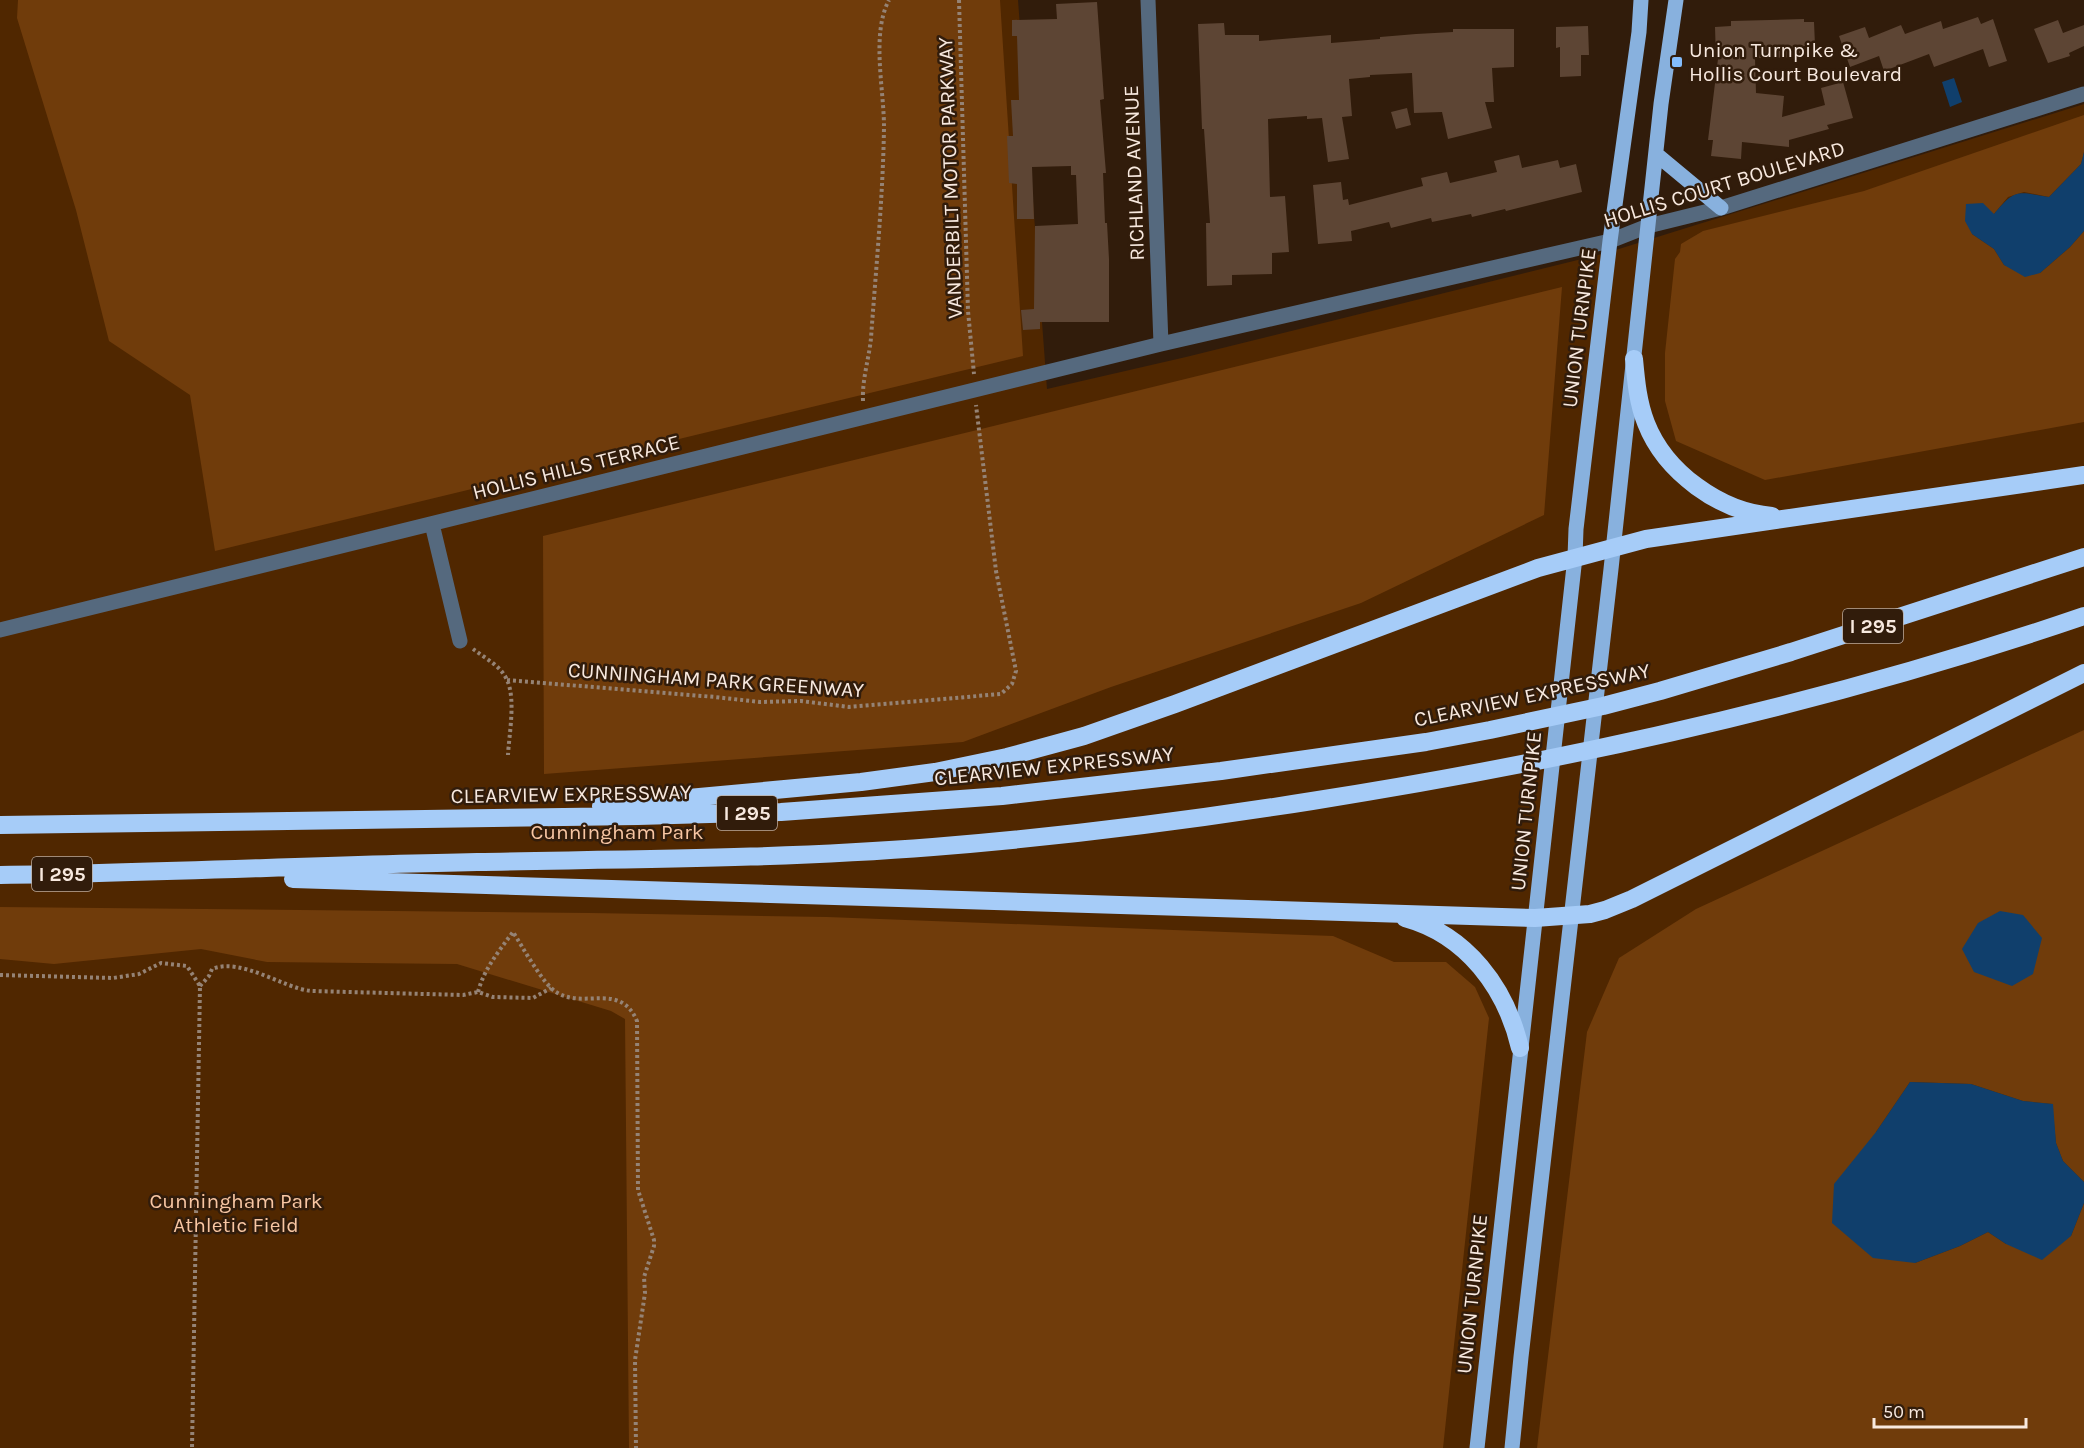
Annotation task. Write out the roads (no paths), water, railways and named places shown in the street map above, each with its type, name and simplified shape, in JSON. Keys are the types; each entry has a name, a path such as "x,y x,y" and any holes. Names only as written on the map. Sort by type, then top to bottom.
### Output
{"highway":[{"path":"1634,359 1639,397 1647,425 1666,456 1694,484 1711,496 1745,511 1772,516 1810,515"},
{"path":"471,819 861,782 935,772 1007,757 1126,722 1538,568 1613,547 1646,539 2084,474"},
{"name":"CLEARVIEW EXPRESSWAY","path":"0,825 770,813 939,802 1294,761 1490,730 1660,691 1837,638 2084,557"},
{"name":"I 295","path":"0,875 473,862 714,859 932,847 1216,815 1370,792 1491,770 1659,735 1801,701 1944,662 2084,616"},
{"path":"123,873 1535,918 1572,915 1605,910 1632,899 2084,673"},
{"path":"1371,912 1398,916 1430,927 1460,945 1474,958 1499,991 1512,1019 1520,1048"}],"main road":[{"name":"UNION TURNPIKE","path":"1477,1448 1575,557 1576,529 1641,0"},
{"path":"1512,1448 1634,359 1660,104 1676,0"},
{"path":"1656,154 1721,208"}],"street":[{"name":"RICHLAND AVENUE","path":"1148,0 1161,344"},
{"name":"HOLLIS COURT BOULEVARD","path":"1161,344 1610,240 1648,226 1721,208 2084,94"},
{"name":"HOLLIS HILLS TERRACE","path":"0,630 1161,344"},
{"path":"432,524 460,641"}],"water":[{"path":"1954,78 1962,102 1950,107 1942,82"},
{"path":"2084,152 2084,231 2070,247 2040,273 2025,277 2004,265 1994,249 1972,234 1965,221 1966,204 1983,203 1994,214 2007,200 2018,194 2049,197 2081,164"},
{"path":"2000,911 2023,915 2042,938 2033,974 2012,986 1974,972 1962,949 1978,923"},
{"path":"1910,1082 1971,1084 2023,1101 2053,1104 2056,1143 2063,1161 2084,1182 2084,1203 2071,1236 2042,1260 2006,1244 1988,1232 1960,1246 1915,1263 1873,1258 1832,1223 1834,1184 1876,1132"}],"place":[{"name":"Union Turnpike & Hollis Court Boulevard","path":"1677,62"}],"park label":[{"name":"Cunningham Park","path":"617,832"},
{"name":"Cunningham Park Athletic Field","path":"236,1213"}]}
